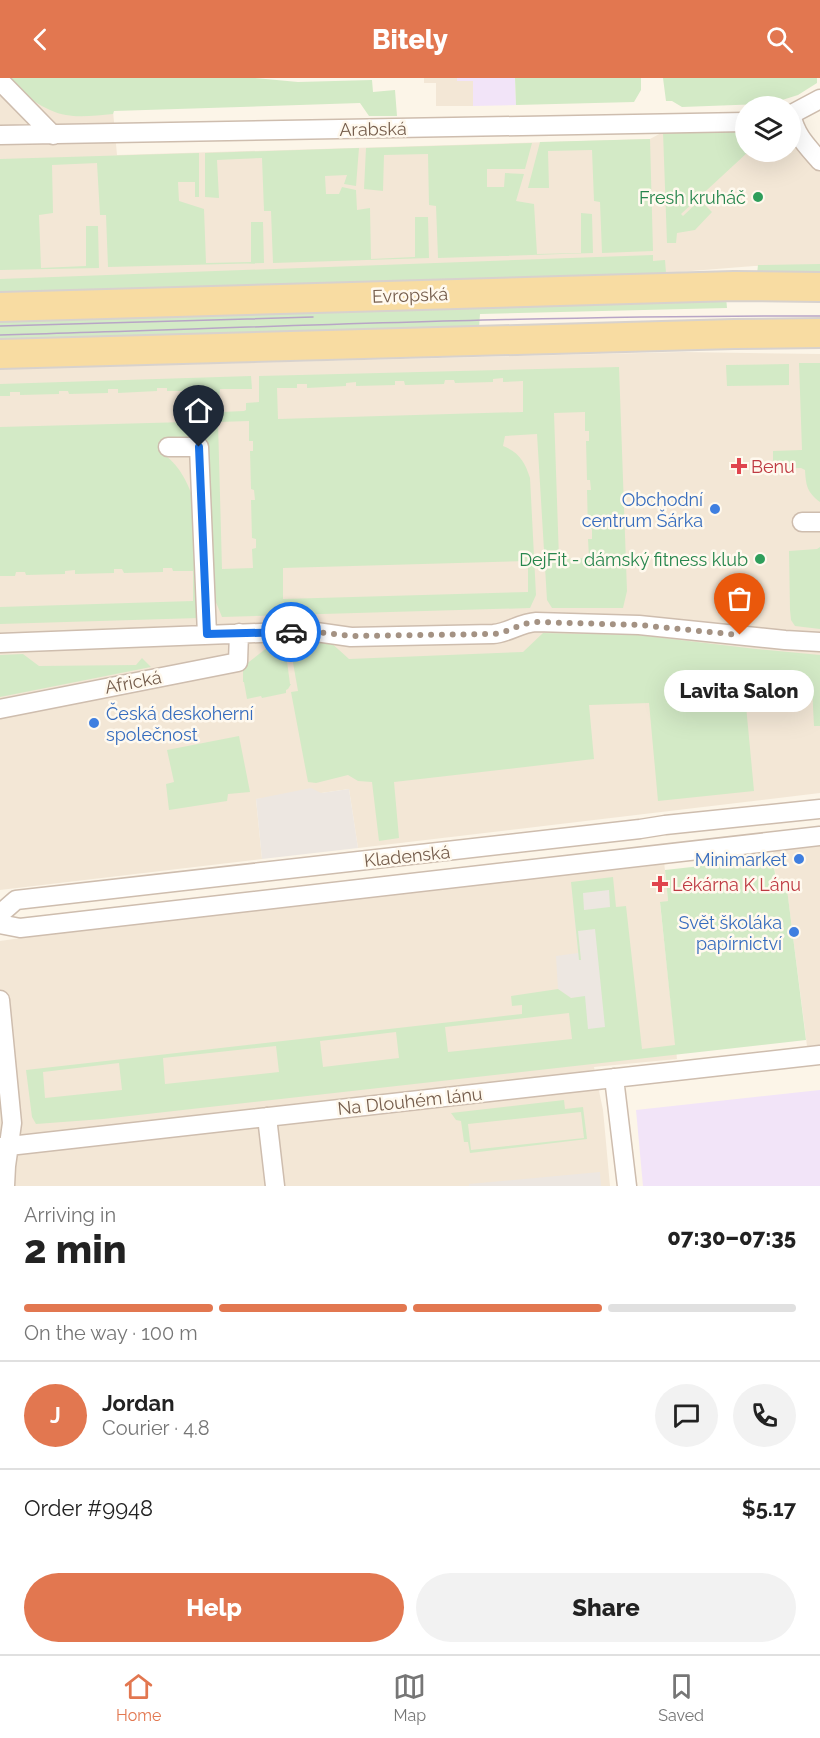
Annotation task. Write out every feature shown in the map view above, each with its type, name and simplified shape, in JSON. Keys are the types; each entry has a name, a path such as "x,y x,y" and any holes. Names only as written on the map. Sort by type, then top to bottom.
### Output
{"main road":[{"name":"Evropská","path":"0,307 734,286 820,286"},
{"path":"0,354 820,333"}],"street":[{"path":"0,81 53,135"},
{"path":"801,109 820,99"},
{"name":"Arabská","path":"0,135 735,122"},
{"path":"801,140 820,161"},
{"path":"168,447 199,447 207,634"},
{"path":"802,522 820,522"},
{"path":"0,643 309,631 351,636 493,634 525,623 639,625 820,642"},
{"name":"Africká","path":"0,709 238,662 239,633"},
{"name":"Kladenská","path":"0,915 16,900 820,809"},
{"name":"Kladenská","path":"0,924 20,928 820,836"},
{"path":"0,1000 12,1123 4,1147 5,1186"},
{"name":"Na Dlouhém lánu","path":"4,1147 820,1055"},
{"path":"614,1078 627,1186"},
{"path":"267,1117 275,1186"}],"shaded area":[{"path":"0,78 113,111 117,155 650,139 663,132 735,149 735,162 801,162 801,149 820,165 820,265 754,266 666,273 0,292"},
{"path":"424,78 457,78 457,81 473,81 473,106 436,106 436,83 424,83"},
{"path":"457,78 515,78 516,105 473,106 473,81 457,81"},
{"path":"683,352 820,354 820,793 358,848 349,789 256,799 262,859 0,890 0,369"},
{"path":"311,788 321,793 349,789 358,848 262,859 256,799"},
{"path":"820,845 820,1045 807,1046 787,890 777,891 773,850"},
{"path":"664,861 668,901 660,903 677,1059 594,1067 603,1110 610,1186 0,1186 0,941 249,905"},
{"path":"611,886 634,1035 585,1040 580,997 571,998 558,989 556,956 578,953 572,890"},
{"path":"820,1090 820,1186 643,1186 636,1110"},
{"path":"600,1172 601,1186 469,1186 469,1184"}],"green space":[{"path":"6,78 255,78 298,82 372,80 373,92 395,90 397,116 369,116 360,103 114,111 113,114 72,116 42,106 18,90"},
{"path":"515,78 641,78 641,90 634,102 516,105"},
{"path":"663,78 817,78 817,83 795,96 735,96 735,105 682,107 672,101 666,101"},
{"path":"735,128 735,162 737,162 681,214 683,216 700,200 712,212 695,230 677,233 676,243 667,243 663,132"},
{"path":"650,139 653,251 602,253 600,202 594,201 592,150 548,151 549,188 528,188 540,142"},
{"path":"532,143 525,169 487,169 487,187 504,187 505,173 524,174 516,201 534,204 537,254 581,253 581,213 592,214 593,253 438,258 436,206 429,205 428,154 384,155 383,191 364,189 366,148"},
{"path":"359,148 356,186 344,184 347,175 325,176 326,194 339,194 342,187 356,190 357,210 370,208 371,259 415,257 415,217 428,217 429,258 273,263 271,211 264,211 262,158 217,160 219,198 205,197 205,153"},
{"path":"199,153 199,197 195,197 195,182 178,182 179,201 204,209 206,263 251,262 251,222 263,222 264,263 108,267 106,215 100,215 97,163 52,165 53,213 39,215 41,268 86,266 86,226 98,226 99,268 0,270 0,159"},
{"path":"653,255 653,261 665,260 666,273 0,292 0,279"},
{"path":"820,264 820,276 757,274 758,265"},
{"path":"726,297 727,308 480,314 479,328 0,343 0,315"},
{"path":"799,363 820,363 820,502 808,488 805,470 801,468 773,469 773,451 802,450"},
{"path":"789,364 789,385 727,386 726,365"},
{"path":"619,367 627,591 623,608 552,608 547,600 537,434 505,436 503,446 521,458 530,478 536,595 530,608 222,617 211,590 204,447 161,448 161,453 173,462 182,474 194,502 199,618 0,624 0,607 193,601 193,571 173,571 172,568 163,568 163,572 124,573 122,569 114,569 114,573 75,574 75,570 65,571 65,574 26,575 25,572 16,572 15,576 0,576 0,427 187,422 187,391 167,391 167,388 157,388 157,391 118,393 118,389 108,389 108,393 69,394 68,391 59,391 59,394 20,395 20,392 10,392 10,396 0,396 0,384 251,376 252,389 220,389 221,412 244,411 246,403 259,402 259,376","holes":["503,378 503,382 523,381 523,412 278,419 277,388 297,388 297,384 307,384 307,388 346,386 346,383 356,382 356,386 395,385 395,381 404,381 405,385 444,384 445,380 454,380 455,383 493,382 493,379","585,412 585,431 589,431 589,441 586,441 587,480 590,480 591,490 587,490 588,529 592,529 592,539 588,539 589,558 559,559 554,413","249,421 249,441 253,441 253,451 250,451 251,489 254,490 255,500 251,500 252,538 256,539 256,548 252,549 253,568 222,569 218,422","528,561 528,592 283,599 283,568"]},
{"path":"820,547 820,629 795,626 791,620 790,610 789,551"},
{"path":"543,633 638,635 820,655 820,726 814,726 812,687 745,695 754,791 658,801 649,703 589,705 594,759 394,782 399,838 379,841 372,782 358,781 348,775 316,783 308,782 291,692 298,691 289,640 328,640 349,659 523,652"},
{"path":"285,646 291,684 286,693 247,699 243,682 245,665 268,647"},
{"path":"23,654 39,666 136,665 142,658 151,667 0,697 0,655"},
{"path":"239,736 250,792 228,794 227,801 169,810 166,784 174,782 167,750"},
{"path":"773,858 777,890 787,889 806,1040 103,1119 36,1124 32,1117 26,1070 522,1014 522,1005 512,1006 511,996 558,989 571,998 585,996 588,1029 605,1027 595,929 578,931 581,960 579,960 571,882 613,877 616,907 626,906 642,1049 675,1045 660,902 668,901 665,870","holes":["609,890 610,907 584,910 583,893","569,1013 572,1039 448,1052 445,1027","396,1032 399,1058 323,1067 320,1041","276,1046 279,1072 165,1084 163,1058","119,1063 122,1090 45,1098 43,1072"]},
{"path":"564,1100 565,1109 583,1107 587,1139 470,1153 468,1142 464,1142 461,1121 456,1120 451,1113","holes":["581,1112 584,1138 471,1150 468,1124"]}],"tram line":[{"path":"0,335 513,319 820,316"},
{"path":"0,326 313,317"}],"way so far":[{"path":"291,632 309,631 351,636 493,634 525,623 536,622 639,625 740,635"}],"place":[{"name":"Fresh kruháč","path":"758,197"},
{"name":"Benu","path":"739,466"},
{"name":"Obchodní centrum Šárka","path":"715,509"},
{"name":"DejFit - dámský fitness klub","path":"760,559"},
{"name":"Lavita Salon","path":"740,635"},
{"name":"Česká deskoherní společnost","path":"94,723"},
{"name":"Minimarket","path":"799,859"},
{"name":"Lékárna K Lánu","path":"660,884"},
{"name":"Svět školáka papírnictví","path":"794,932"}],"route":[{"path":"199,447 207,634 291,632"}]}
